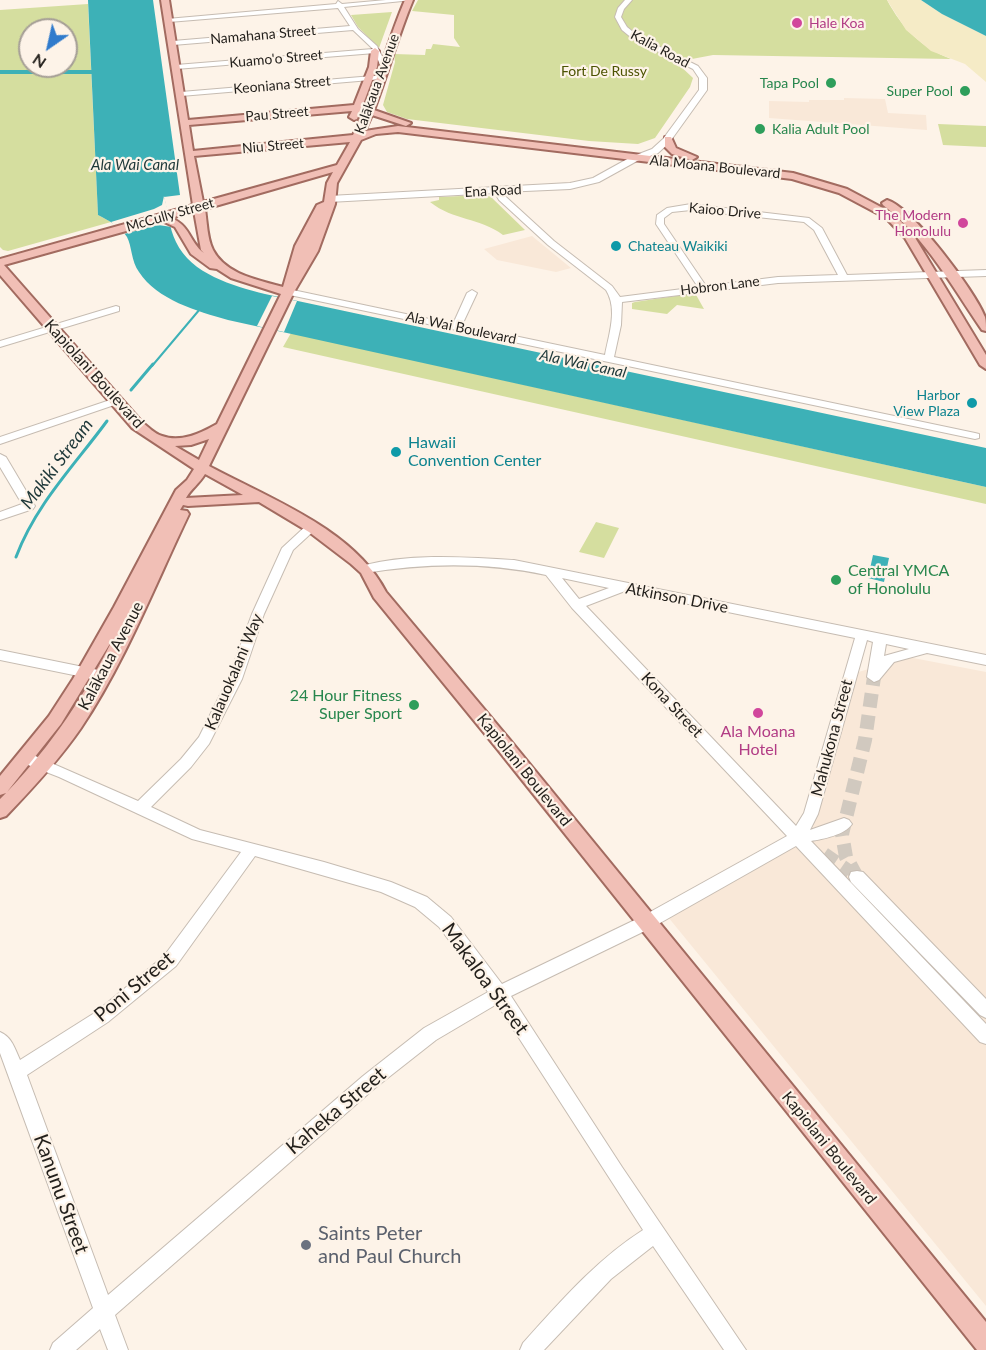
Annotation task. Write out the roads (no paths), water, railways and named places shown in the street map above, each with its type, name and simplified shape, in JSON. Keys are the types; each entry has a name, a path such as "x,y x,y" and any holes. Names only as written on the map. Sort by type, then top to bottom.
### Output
{"main road":[{"name":"Ala Wai Boulevard","path":"165,0 170,20 189,154 201,207 202,228 207,250 224,270 242,279 288,292"},
{"name":"Kalākaua Avenue","path":"0,811 36,762 75,723 94,674 183,490 193,483 201,469 288,292 304,272 318,241 340,167 369,111 391,42 409,0"},
{"path":"340,167 345,139 370,77 375,51"},
{"name":"Pau Street","path":"185,123 357,108 369,111"},
{"name":"Ala Moana Boulevard","path":"369,111 404,123 650,153 772,165 818,174 854,186 878,197 905,215 921,230 986,327"},
{"name":"Ala Moana Boulevard","path":"357,138 374,131 398,129 634,159 768,172 831,187 869,203 890,216 909,236 986,365"},
{"name":"Niu Street","path":"189,154 357,138"},
{"path":"668,139 668,145 672,151 693,157"},
{"path":"138,224 176,216 188,197 189,154"},
{"path":"600,154 618,162 616,169"},
{"name":"McCully Street","path":"176,216 340,167"},
{"path":"176,216 186,240 200,257 228,274 242,279"},
{"path":"138,224 176,216 193,217 202,228"},
{"name":"McCully Street","path":"0,263 138,224"},
{"name":"Kapiolani Boulevard","path":"0,268 137,425 155,440 201,469 261,498 312,527 365,569 380,594 986,1342"},
{"path":"155,440 178,443 194,442 224,425"},
{"name":"Kalākaua Avenue","path":"94,674 188,502 193,492 193,483"},
{"path":"188,502 261,498"},
{"name":"Kalākaua Avenue","path":"0,788 36,762"}],"street":[{"path":"170,20 338,3 409,0"},
{"name":"Kalia Road","path":"629,0 619,12 619,22 624,30 639,40 690,64 704,78 703,90 668,139 650,153"},
{"path":"338,3 338,11 350,28 375,51 383,72"},
{"name":"Namahana Street","path":"173,43 350,28"},
{"name":"Kuamo'o Street","path":"176,67 375,51"},
{"name":"Keoniana Street","path":"181,94 370,77 383,72"},
{"name":"Ena Road","path":"329,199 578,185 596,180 650,153"},
{"path":"498,190 502,198 552,243 609,288 617,300 616,325 609,359"},
{"name":"Kaioo Drive","path":"703,288 660,224 660,217 667,211 691,207 806,220 818,228 844,278"},
{"name":"Hobron Lane","path":"617,300 778,280 986,273"},
{"name":"Ala Wai Boulevard","path":"288,292 975,436"},
{"path":"456,327 472,293"},
{"path":"0,344 116,309"},
{"path":"0,441 116,400"},
{"path":"0,457 29,506 0,516"},
{"name":"Kalauokalani Way","path":"141,808 186,763 204,740 235,678 258,614 288,548 312,527"},
{"name":"Atkinson Drive","path":"365,569 445,561 492,562 549,570 622,587 986,660"},
{"name":"Kona Street","path":"549,570 577,605 986,1036"},
{"path":"577,605 622,587"},
{"name":"Mahukona Street","path":"797,838 811,814 862,636"},
{"name":"Mahukona Street","path":"880,640 874,677 889,659 925,649"},
{"path":"0,655 94,674"},
{"name":"Makaloa Street","path":"36,762 198,835 324,868 385,887 421,902 445,922 500,994 579,1118 736,1350"},
{"path":"647,922 797,838 823,833 844,824"},
{"name":"Kona Street","path":"797,838 824,854"},
{"name":"Poni Street","path":"16,1072 102,1017 170,961 251,850"},
{"path":"857,877 986,1010"},
{"name":"Kaheka Street","path":"60,1350 408,1050 441,1027 500,994 647,922"},
{"name":"Kanunu Street","path":"0,1040 6,1047 16,1072 117,1350"},
{"path":"530,1350 572,1302 614,1260 656,1233"}],"water":[{"name":"Ala Wai Canal","path":"88,0 153,0 180,195 164,197 169,220 176,242 183,253 202,270 214,277 265,294 986,448 986,487 228,320 191,308 167,297 147,282 139,272 124,233 98,215"},
{"path":"921,0 986,0 986,36 942,14"},
{"path":"873,555 889,558 884,582 868,578"}],"waterway":[{"path":"0,72 92,72"},
{"name":"Makiki Stream","path":"152,366 200,309"},
{"name":"Makiki Stream","path":"131,390 153,364"},
{"name":"Makiki Stream","path":"16,557 24,538 45,503 107,421"}],"tunnel":[{"path":"857,877 846,857 842,834 865,740 874,677"},
{"path":"824,854 850,872"}],"place":[{"name":"Hale Koa","path":"797,23"},
{"name":"Tapa Pool","path":"831,83"},
{"name":"Super Pool","path":"965,91"},
{"name":"Kalia Adult Pool","path":"760,129"},
{"name":"The Modern Honolulu","path":"963,223"},
{"name":"Chateau Waikiki","path":"616,246"},
{"name":"Harbor View Plaza","path":"972,403"},
{"name":"Hawaii Convention Center","path":"396,452"},
{"name":"Central YMCA of Honolulu","path":"836,580"},
{"name":"24 Hour Fitness Super Sport","path":"414,705"},
{"name":"Ala Moana Hotel","path":"758,713"},
{"name":"Saints Peter and Paul Church","path":"306,1245"}],"park label":[{"name":"Fort De Russy","path":"604,71"}]}
